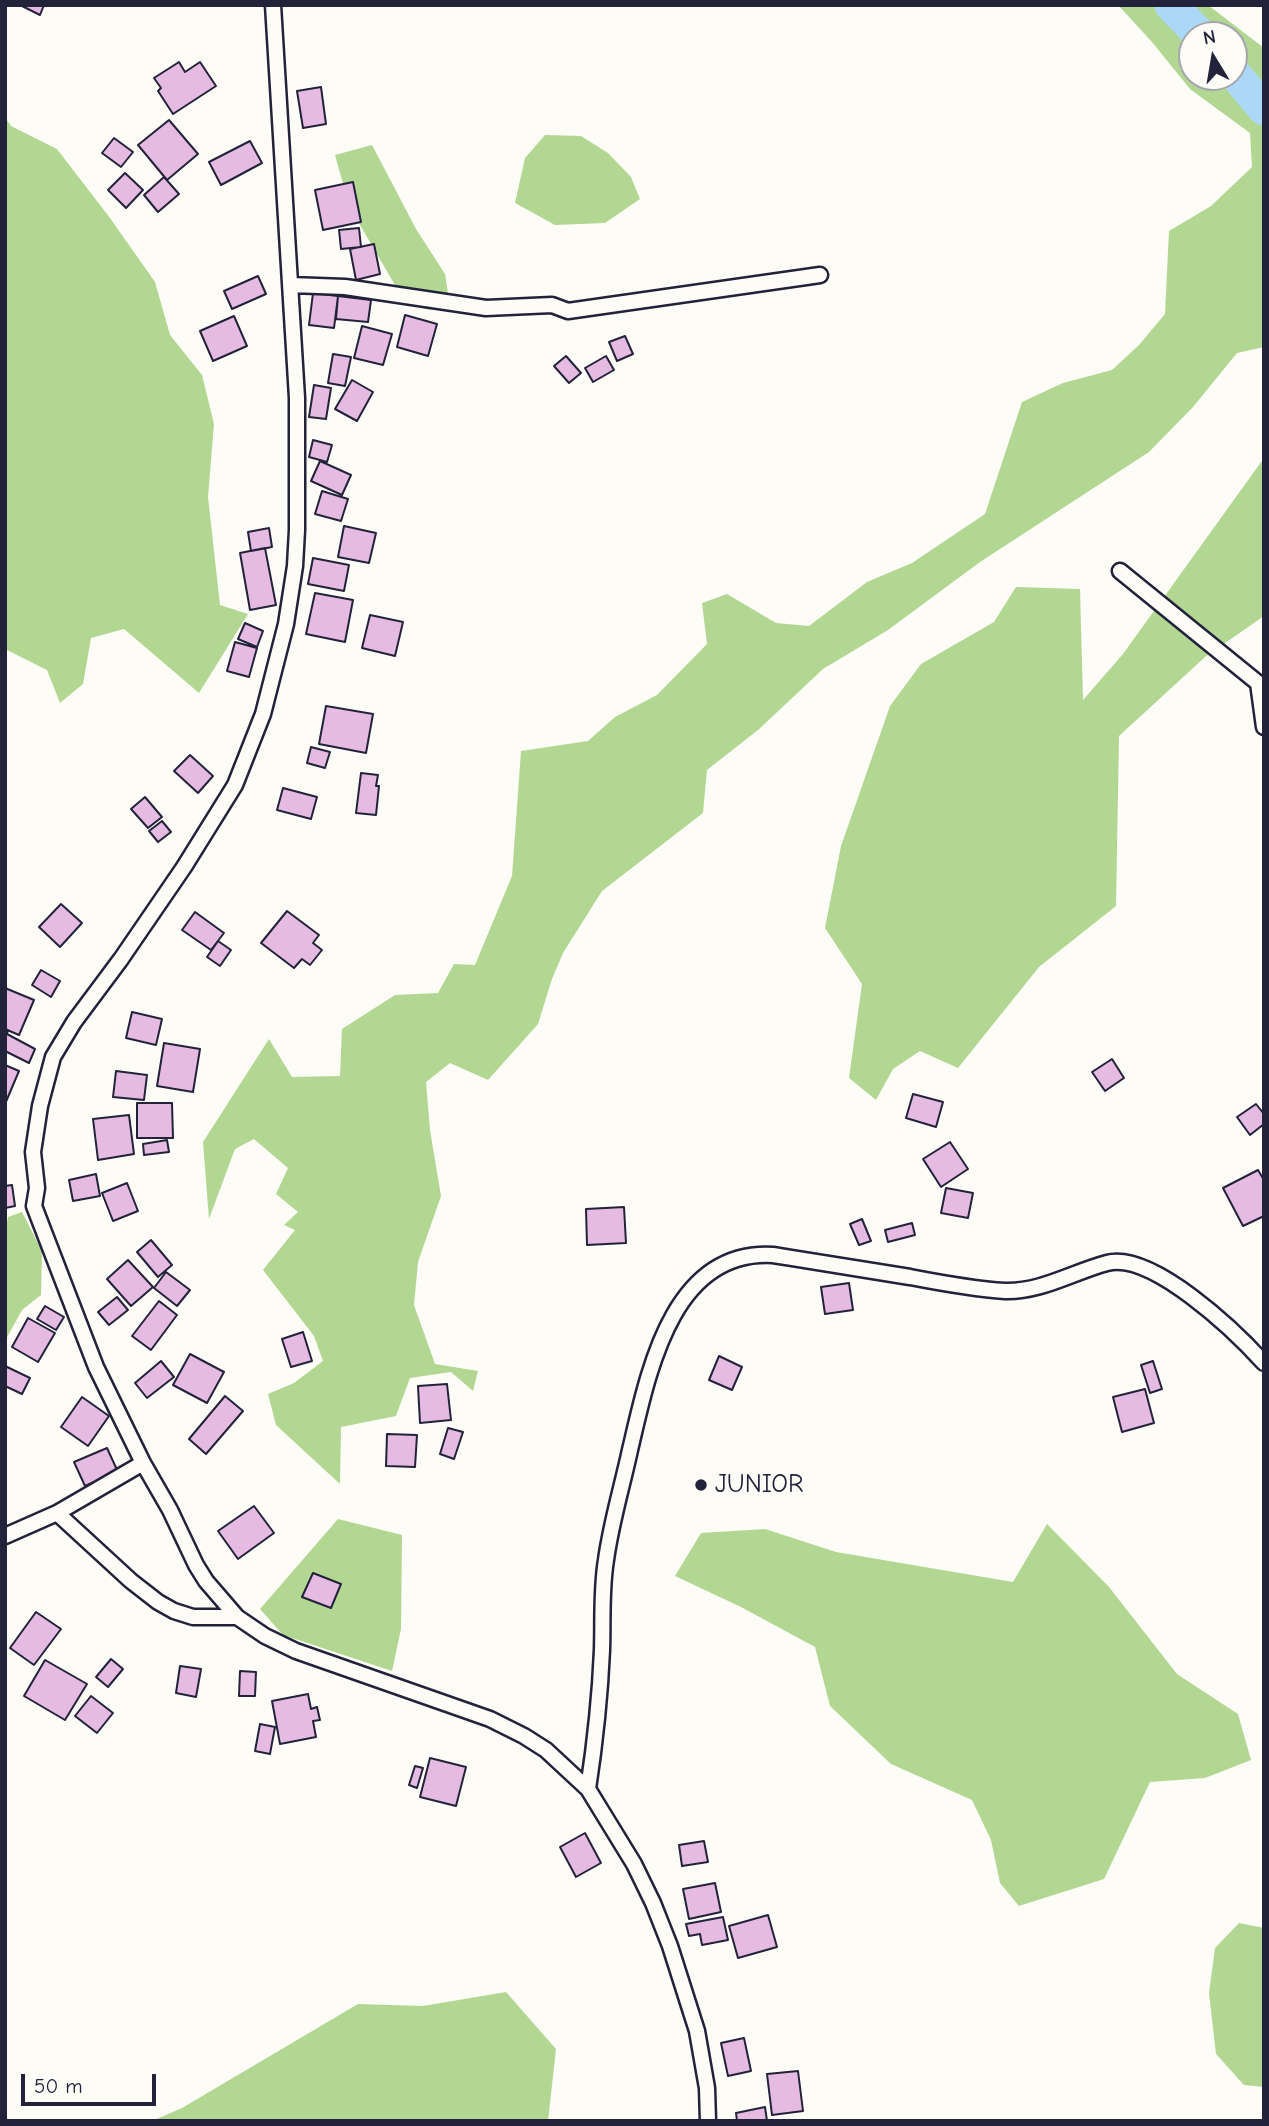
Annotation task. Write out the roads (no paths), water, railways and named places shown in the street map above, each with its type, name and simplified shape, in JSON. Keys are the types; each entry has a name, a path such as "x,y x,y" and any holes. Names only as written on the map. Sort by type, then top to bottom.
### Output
{"street":[{"path":"273,5 297,398 295,566 286,624 267,702 246,761 220,811 121,959 74,1022 53,1057 40,1106 33,1152 37,1188 34,1206 96,1367 143,1463 170,1510 195,1565 237,1617 265,1636 296,1651 490,1719 546,1750 588,1788 634,1864 670,1947 697,2031 707,2088 708,2121"},
{"path":"291,285 388,292 486,308 552,305 568,311 820,275"},
{"path":"1120,571 1258,683 1264,727"},
{"path":"588,1788 596,1731 605,1561 645,1390 669,1323 692,1290 719,1265 754,1254 774,1255 966,1286 1013,1290 1040,1287 1109,1263 1123,1262 1156,1275 1201,1304 1242,1339 1264,1363"},
{"path":"5,1536 57,1513 143,1463"},
{"path":"57,1513 131,1581 174,1611 202,1618 237,1617"}],"waterway":[{"path":"1171,5 1186,21"},
{"path":"1248,90 1264,109"}],"place":[{"name":"JUNIOR","path":"701,1485"}]}
